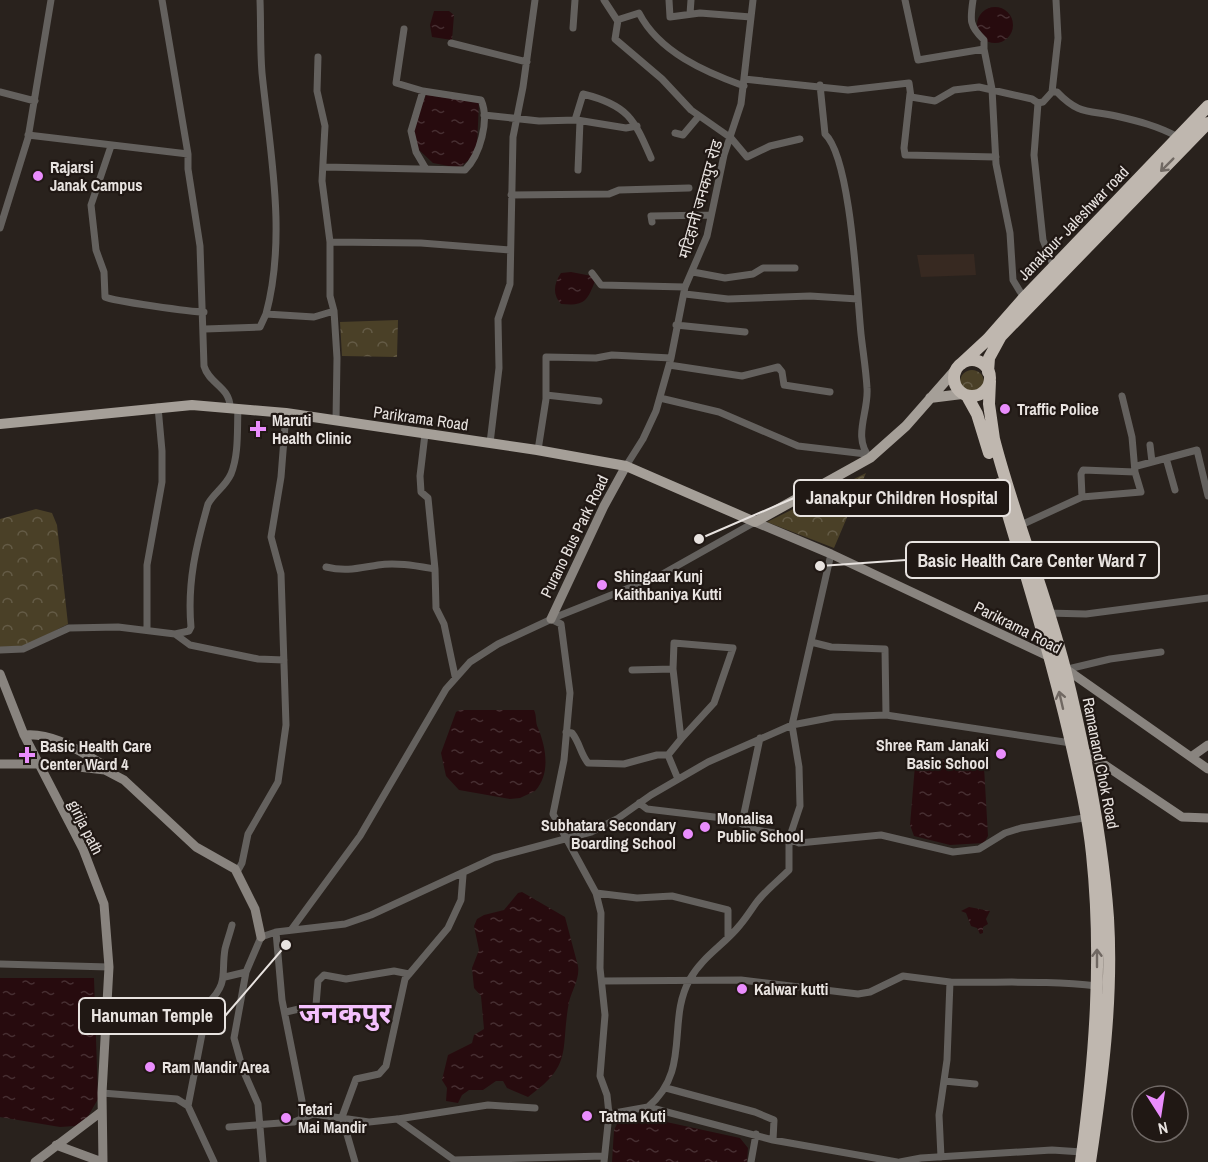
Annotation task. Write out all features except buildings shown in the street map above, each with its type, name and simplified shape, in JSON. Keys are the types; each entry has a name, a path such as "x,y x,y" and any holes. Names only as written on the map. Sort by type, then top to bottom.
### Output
{"highway":[{"name":"Janakpur- Jaleshwar road","path":"959,366 988,339 1024,298 1208,106"},
{"name":"Janakpur- Jaleshwar road","path":"989,376 989,358 1001,336 1208,123"},
{"path":"977,361 989,376 982,393 965,395 954,380 959,366 977,361"},
{"name":"Ramanand Chok Road","path":"989,376 993,439 1066,669 1084,751 1091,817 1097,920 1093,1072 1084,1159"},
{"name":"Ramanand Chok Road","path":"965,395 979,420 1051,656 1103,863 1108,949 1105,1037 1084,1159"}],"main road":[{"path":"755,522 868,456 906,426 959,366"},
{"path":"930,398 965,395"},
{"name":"Parikrama Road","path":"0,424 158,406 234,408 286,413 538,450 626,466 755,522"}],"street":[{"path":"0,228 28,135 51,0"},
{"path":"0,650 23,649 69,628 118,627 175,634 189,631 191,627 188,597 193,559 208,504 212,496 220,492 231,474 237,447 234,408 226,392 205,370 200,246 188,170 188,154 162,0"},
{"path":"205,329 260,327 266,314 274,272 273,159 262,64 260,0"},
{"path":"490,443 499,368 498,320 510,284 513,137 527,62 535,0"},
{"path":"573,28 575,0"},
{"path":"604,0 618,20 615,39 662,79 699,116 731,138 749,157 770,146 800,140"},
{"path":"669,0 670,17 690,14 751,17"},
{"path":"690,14 691,0"},
{"name":"मटिहानी जनकपुर रोड","path":"626,466 643,439 660,398 685,291 707,236 724,155 731,138 744,82 753,0"},
{"path":"904,0 918,60 984,49"},
{"path":"973,0 970,16 973,30 984,40 992,89 996,157 1010,232 1013,280 1024,298"},
{"path":"909,83 911,97 935,101 954,90 980,87 1038,103 1043,102 1052,92 1058,38 1056,0"},
{"path":"618,20 639,13 648,28 671,50 702,68 744,82 820,85 848,90 909,83"},
{"path":"324,167 462,171 468,167 480,144 484,115 483,104 476,97 447,96 396,83 404,29"},
{"path":"451,43 527,62"},
{"path":"318,57 317,86 325,126 324,208 330,242 330,296 334,311 337,358 336,420"},
{"path":"909,83 905,155 996,157"},
{"path":"660,398 719,412 798,446 868,456 861,435 868,391 847,199 832,140 825,134 820,85"},
{"path":"423,91 411,131 416,152 426,170"},
{"path":"0,92 35,100"},
{"path":"1052,92 1057,92 1072,105 1089,114 1112,116 1158,126 1178,137"},
{"path":"578,170 577,121 583,93 632,116 651,158"},
{"path":"1038,103 1034,155 1043,240 1054,267"},
{"path":"484,115 549,122 577,121 626,128 637,126"},
{"path":"675,133 683,135 699,116"},
{"path":"28,135 188,154"},
{"path":"111,146 91,205 96,250 104,272 105,297 163,306 181,312 204,312"},
{"path":"511,195 609,194 619,190 688,188"},
{"path":"652,222 651,216 711,215"},
{"path":"330,242 420,243 510,250"},
{"path":"693,272 725,278 753,274 763,268 795,268"},
{"path":"592,273 601,285 613,287 651,285 728,300 810,296 858,299"},
{"path":"266,314 314,317 334,311"},
{"path":"676,325 745,332"},
{"path":"538,450 546,395 545,359 548,356 596,358 612,355 670,362 742,376 778,367 782,372 784,385 831,392"},
{"path":"546,395 599,401"},
{"path":"1021,525 1082,497 1141,492 1122,396"},
{"path":"147,630 147,565 162,482 158,406"},
{"path":"237,872 242,863 248,834 278,782 286,725 281,574 272,537 286,413"},
{"path":"425,434 420,476 422,492 428,498 435,569 436,608 444,624 455,676"},
{"path":"1150,445 1152,462"},
{"path":"1082,497 1081,474 1083,470 1136,469 1152,462 1197,450 1208,496"},
{"path":"1166,458 1175,490"},
{"name":"Purano Bus Park Road","path":"551,619 604,506 626,466"},
{"path":"291,930 360,836 455,676 470,662 498,644 551,619 659,576 755,522"},
{"name":"Parikrama Road","path":"755,522 831,554 1051,656 1208,769"},
{"path":"648,1107 666,1088 674,1066 680,1012 689,980 704,960 740,926 758,900 789,870 789,839 800,806 799,767 792,725 831,554"},
{"path":"326,567 342,571 365,569 378,565 404,565 435,569"},
{"path":"1047,613 1096,613 1208,598"},
{"path":"398,1119 454,1161 604,1159 609,1114 607,1095 600,1076 605,1015 600,968 603,930 597,893 566,840 560,824 552,814 556,790 561,778 570,693 561,624 551,619"},
{"path":"175,634 190,645 258,659 284,660"},
{"path":"811,642 831,647 885,650 886,715"},
{"path":"668,755 714,703 733,648 674,643 673,669 681,739"},
{"path":"1066,669 1100,661 1161,652"},
{"path":"632,670 673,669"},
{"name":"girija path","path":"0,674 24,735 41,765 57,803 83,849 104,904 109,967 101,1112 102,1162"},
{"path":"261,937 276,932 345,924 372,915 463,875 494,858 566,840 617,819 639,803 708,762 760,738 792,725 834,717 886,715 1071,743 1182,817 1208,818"},
{"path":"566,732 572,733 579,742 580,753 588,763 624,764 657,755 668,755"},
{"path":"24,735 38,733 49,736 102,764 105,770"},
{"path":"742,823 760,738"},
{"path":"1191,757 1208,745"},
{"path":"668,755 678,779"},
{"path":"0,764 105,770 124,780 196,847 237,872 258,915 261,937 246,972 234,1038 243,1070 258,1104 263,1162"},
{"path":"639,803 647,809 708,815 742,823 799,843 818,843 881,835 935,849 966,852 979,849 1005,833 1021,828 1091,817"},
{"path":"355,1162 342,1117 356,1079 379,1074 386,1065 400,994 409,974 438,942 452,921 463,891 463,875"},
{"path":"597,893 637,898 672,896 728,910 728,938"},
{"path":"107,1003 156,1009 208,1003 218,994 225,976 225,951 232,925"},
{"path":"276,932 281,988 302,1101 302,1118"},
{"path":"0,964 109,967"},
{"path":"286,1012 317,1004 318,981 324,975 346,979 394,971 409,974"},
{"path":"225,976 246,972"},
{"path":"603,981 766,981 858,994 870,992 903,976 950,982 1055,981 1097,986"},
{"path":"941,1157 939,1115 944,1081 950,982"},
{"path":"188,1106 208,1003"},
{"path":"944,1081 975,1084"},
{"path":"666,1088 774,1120 773,1140"},
{"path":"102,1093 159,1095 177,1099 188,1106 214,1162"},
{"path":"229,1127 294,1122 313,1114 369,1122 488,1105 535,1108"},
{"path":"609,1114 648,1107 773,1140 900,1162 1052,1150 1084,1159"},
{"path":"35,1162 101,1112"},
{"path":"752,1162 756,1134"},
{"path":"56,1145 102,1162"}],"shaded area":[{"path":"974,254 976,275 921,277 917,255"}],"green space":[{"path":"398,320 397,357 342,356 340,322"},
{"path":"972,370 977,371 983,377 983,387 977,393 972,394 967,393 961,387 960,382 961,377 967,371"},
{"path":"866,473 834,548 767,522"},
{"path":"36,509 52,513 57,525 68,624 25,646 0,647 0,519"}],"water":[{"path":"995,7 1008,12 1013,25 1008,38 995,43 982,38 977,25 982,12"},
{"path":"434,11 449,11 454,15 452,40 432,37 430,25"},
{"path":"426,95 479,102 477,146 470,159 459,168 433,163 419,150 412,130"},
{"path":"571,272 592,276 595,281 590,294 584,301 575,304 561,304 555,293 557,281 561,273"},
{"path":"460,710 534,710 546,760 543,777 535,791 520,798 510,799 459,790 446,776 441,753 456,712"},
{"path":"945,759 981,764 984,767 988,836 984,843 950,845 914,836 910,825 915,765 920,762"},
{"path":"522,892 565,917 578,966 577,980 569,1002 564,1045 559,1065 553,1075 528,1097 507,1088 503,1081 496,1081 483,1090 469,1090 462,1095 458,1103 446,1101 447,1088 442,1080 448,1055 472,1043 474,1035 484,1029 481,996 474,988 472,968 479,950 474,926 477,919 484,915 504,910 518,893"},
{"path":"969,907 990,911 986,919 988,924 983,927 983,933 980,934 977,928 971,926 966,913 961,911"},
{"path":"0,978 94,978 98,1099 87,1118 75,1126 60,1127 0,1117"},
{"path":"648,1118 740,1138 748,1148 747,1162 612,1162 614,1130 617,1124"}],"place":[{"name":"Rajarsi Janak Campus","path":"38,176"},
{"name":"Traffic Police","path":"1005,409"},
{"name":"Maruti Health Clinic","path":"258,429"},
{"name":"Janakpur Children Hospital","path":"699,539"},
{"name":"Basic Health Care Center Ward 7","path":"820,566"},
{"name":"Shingaar Kunj Kaithbaniya Kutti","path":"602,585"},
{"name":"Shree Ram Janaki Basic School","path":"1001,754"},
{"name":"Basic Health Care Center Ward 4","path":"27,755"},
{"name":"Monalisa Public School","path":"705,827"},
{"name":"Subhatara Secondary Boarding School","path":"688,834"},
{"name":"Hanuman Temple","path":"286,945"},
{"name":"Kalwar kutti","path":"742,989"},
{"name":"Ram Mandir Area","path":"150,1067"},
{"name":"Tatma Kuti","path":"587,1116"},
{"name":"Tetari Mai Mandir","path":"286,1118"}],"district":[{"name":"जनकपुर","path":"345,1013"}]}
